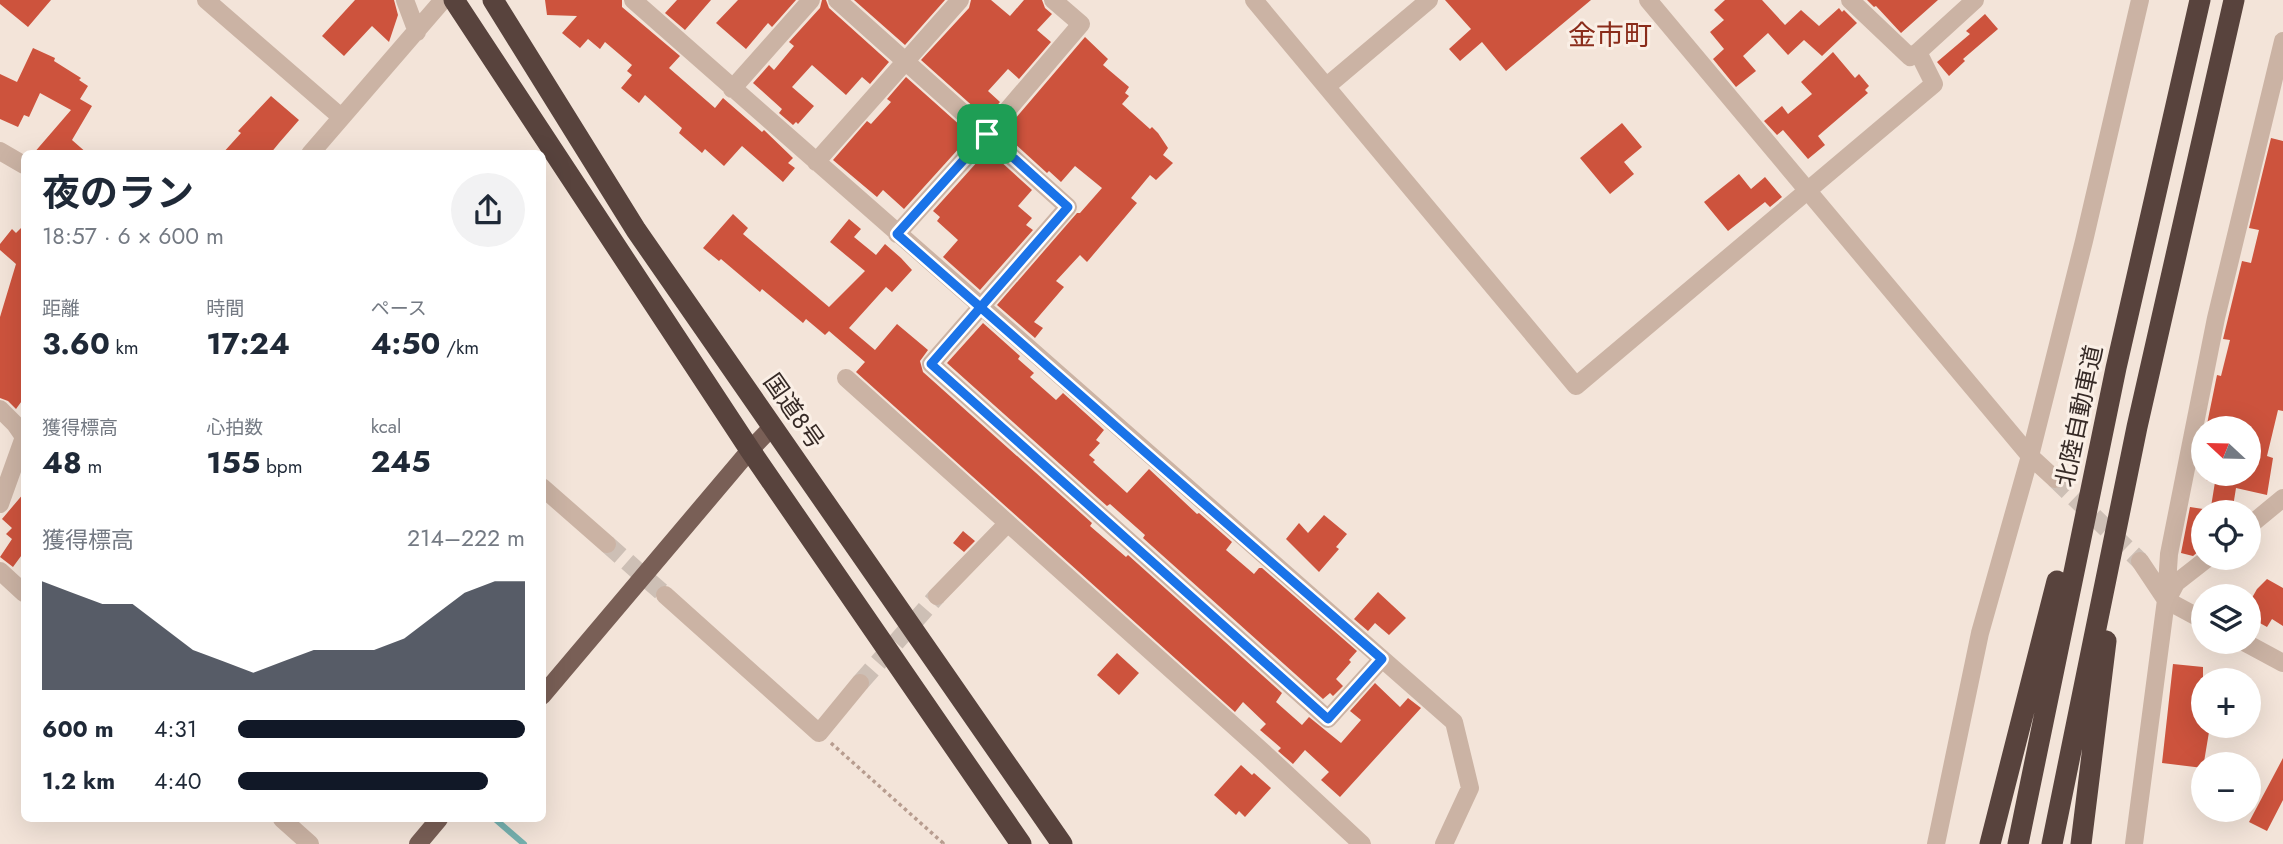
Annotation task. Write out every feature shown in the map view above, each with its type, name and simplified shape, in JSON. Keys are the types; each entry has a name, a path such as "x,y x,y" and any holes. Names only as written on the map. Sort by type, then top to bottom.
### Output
{"highway":[{"path":"454,0 750,450 1021,844"},
{"name":"国道8号","path":"493,0 636,230 1062,844"},
{"name":"北陸自動車道","path":"2018,844 2104,421 2200,0"},
{"path":"2052,844 2137,427 2234,0"},
{"path":"1990,844 2064,554 2130,275 2156,188"},
{"path":"2081,844 2100,685 2137,427"}],"main road":[{"path":"546,691 773,426"},
{"path":"418,844 436,822"}],"street":[{"path":"206,0 341,117"},
{"path":"405,0 417,32"},
{"path":"313,150 443,0"},
{"path":"633,0 1454,722 1470,788 1444,844"},
{"path":"732,89 811,0"},
{"path":"837,0 1068,207 931,364 1328,719 1382,659"},
{"path":"816,162 960,0"},
{"path":"897,234 1081,24 1053,0"},
{"path":"1254,0 1576,386 1934,84 1918,52"},
{"path":"1327,86 1429,0"},
{"path":"1648,0 2030,456 2055,479"},
{"path":"1850,0 1910,57 1975,0"},
{"path":"1936,844 1980,633 2030,456 2084,242 2140,0"},
{"path":"2134,844 2166,600 2169,554 2217,318 2283,41"},
{"path":"0,151 21,163"},
{"path":"846,379 1362,844"},
{"path":"0,409 20,419"},
{"path":"0,504 21,443"},
{"path":"2261,516 2280,501 2283,484"},
{"path":"546,491 607,544"},
{"path":"937,596 1007,524"},
{"path":"2140,561 2166,600 2191,614"},
{"path":"2166,600 2176,583 2193,570"},
{"path":"0,571 21,590"},
{"path":"665,596 819,733 859,683"},
{"path":"2261,651 2283,663"},
{"path":"285,822 310,844"}],"path":[{"path":"819,733 943,842 942,844"}],"building":[{"path":"0,0 51,0 28,27 0,4"},
{"path":"355,0 394,0 398,15 389,42 372,26 344,56 322,36"},
{"path":"545,0 622,0 622,7 680,56 669,68 715,108 723,98 762,132 764,130 793,158 788,163 795,168 783,182 742,146 724,166 705,149 702,153 679,133 682,128 645,95 639,103 621,88 632,75 627,71 632,65 605,42 600,49 588,39 580,48 562,33 577,16 547,15"},
{"path":"677,0 711,0 685,30 665,13"},
{"path":"738,0 796,0 772,27 768,23 746,49 716,23"},
{"path":"822,0 826,0 829,8 889,62 870,84 862,77 846,95 812,65 792,87 814,106 798,124 796,122 793,125 779,113 782,109 753,83 769,65 774,70 794,46 789,42 820,8"},
{"path":"854,0 945,0 905,45"},
{"path":"971,0 991,0 1010,16 1024,0 1042,0 1045,8 1052,14 1037,30 1051,42 1019,79 1008,69 988,91 1000,102 986,118 921,60 969,8"},
{"path":"1445,0 1591,0 1506,71 1482,42 1460,61 1449,49 1471,29"},
{"path":"1725,0 1762,0 1785,25 1801,10 1819,26 1839,8 1857,23 1822,56 1804,40 1788,55 1768,33 1743,56 1756,71 1736,87 1713,59 1724,49 1710,32 1724,20 1714,10"},
{"path":"1867,0 1938,0 1901,33"},
{"path":"1985,14 1998,29 1963,59 1965,61 1949,76 1937,62 1970,34 1966,31"},
{"path":"1085,37 1108,59 1103,65 1129,87 1125,93 1129,96 1122,104 1158,133 1168,148 1163,155 1173,163 1156,180 1150,175 1131,198 1137,203 1087,262 1080,255 1056,281 1064,287 1034,322 1043,328 1035,338 997,305 1102,188 1075,166 1061,182 1049,171 1047,173 1003,133"},
{"path":"33,48 55,58 54,61 81,78 79,80 88,86 80,99 92,106 72,140 83,150 36,150 71,110 40,93 29,117 24,115 18,127 0,119 0,74 17,82"},
{"path":"1833,52 1855,78 1859,74 1869,86 1865,90 1868,93 1818,136 1825,145 1808,159 1783,130 1777,135 1764,121 1782,106 1788,114 1812,94 1801,82"},
{"path":"906,77 971,135 904,209 883,190 877,197 833,160 867,121 871,124 891,102 887,99"},
{"path":"271,96 299,120 273,150 226,150 241,133 238,131"},
{"path":"1622,123 1642,147 1624,162 1634,174 1610,194 1580,158"},
{"path":"2271,138 2283,141 2283,411 2278,410 2267,456 2273,458 2267,495 2236,488 2234,500 2212,500 2214,486 2261,486 2261,416 2209,416 2217,375 2221,376 2230,340 2223,339 2242,261 2251,263 2259,230 2249,228"},
{"path":"988,150 1032,190 1018,206 1032,218 1026,225 1033,230 980,290 943,257 958,240 937,221 940,217 933,211"},
{"path":"1739,174 1751,189 1765,177 1782,197 1770,207 1765,202 1728,231 1704,202"},
{"path":"733,214 748,228 743,234 829,307 865,271 830,242 849,219 861,229 854,237 876,255 885,244 901,258 912,270 892,292 886,287 849,328 875,350 897,324 928,350 920,361 923,372 1092,523 1090,526 1126,557 1128,555 1282,693 1276,702 1302,725 1309,717 1341,743 1361,720 1350,711 1375,683 1400,707 1408,698 1421,708 1340,797 1321,780 1329,772 1305,750 1293,764 1278,751 1281,748 1260,730 1266,724 1243,702 1235,712 856,372 865,362 829,331 825,335 806,319 803,323 762,289 760,292 721,259 719,261 703,248"},
{"path":"21,228 21,402 16,409 0,398 0,317 16,264 0,250 0,244 12,229 16,233"},
{"path":"983,323 1020,356 1018,359 1034,373 1030,377 1056,400 1063,393 1104,430 1096,440 1100,443 1089,455 1095,460 1093,462 1127,493 1149,469 1232,542 1226,550 1254,574 1262,568 1357,651 1336,679 1343,686 1333,696 1330,693 1323,699 1143,538 1145,535 1110,504 1107,506 947,363"},
{"path":"21,497 21,556 13,567 0,557 12,539 6,534 12,528 2,519"},
{"path":"2190,507 2191,507 2191,556 2181,553"},
{"path":"1324,515 1347,534 1336,547 1339,549 1319,572 1286,539 1299,523 1308,533"},
{"path":"963,531 975,541 964,552 953,543"},
{"path":"2267,579 2283,588 2283,626 2272,619 2267,627 2261,624 2261,585"},
{"path":"1378,592 1406,618 1389,635 1375,623 1368,631 1354,619"},
{"path":"1117,653 1139,673 1119,695 1097,675"},
{"path":"2173,664 2203,667 2191,668 2191,738 2208,738 2206,752 2191,752 2191,767 2162,763"},
{"path":"2283,758 2283,800 2267,831 2249,822 2261,822 2261,799"},
{"path":"1241,765 1271,788 1245,817 1239,811 1236,815 1214,795"}],"waterway":[{"path":"498,822 524,844"}],"tunnel":[{"path":"2055,479 2140,561"},
{"path":"607,544 665,595"},
{"path":"860,683 937,596"}],"district":[{"name":"金市町","path":"1610,35"}],"route":[{"path":"987,134 897,234 939,270 980,307 1382,659 1328,719 931,364 980,307 1068,207 987,134"}]}
